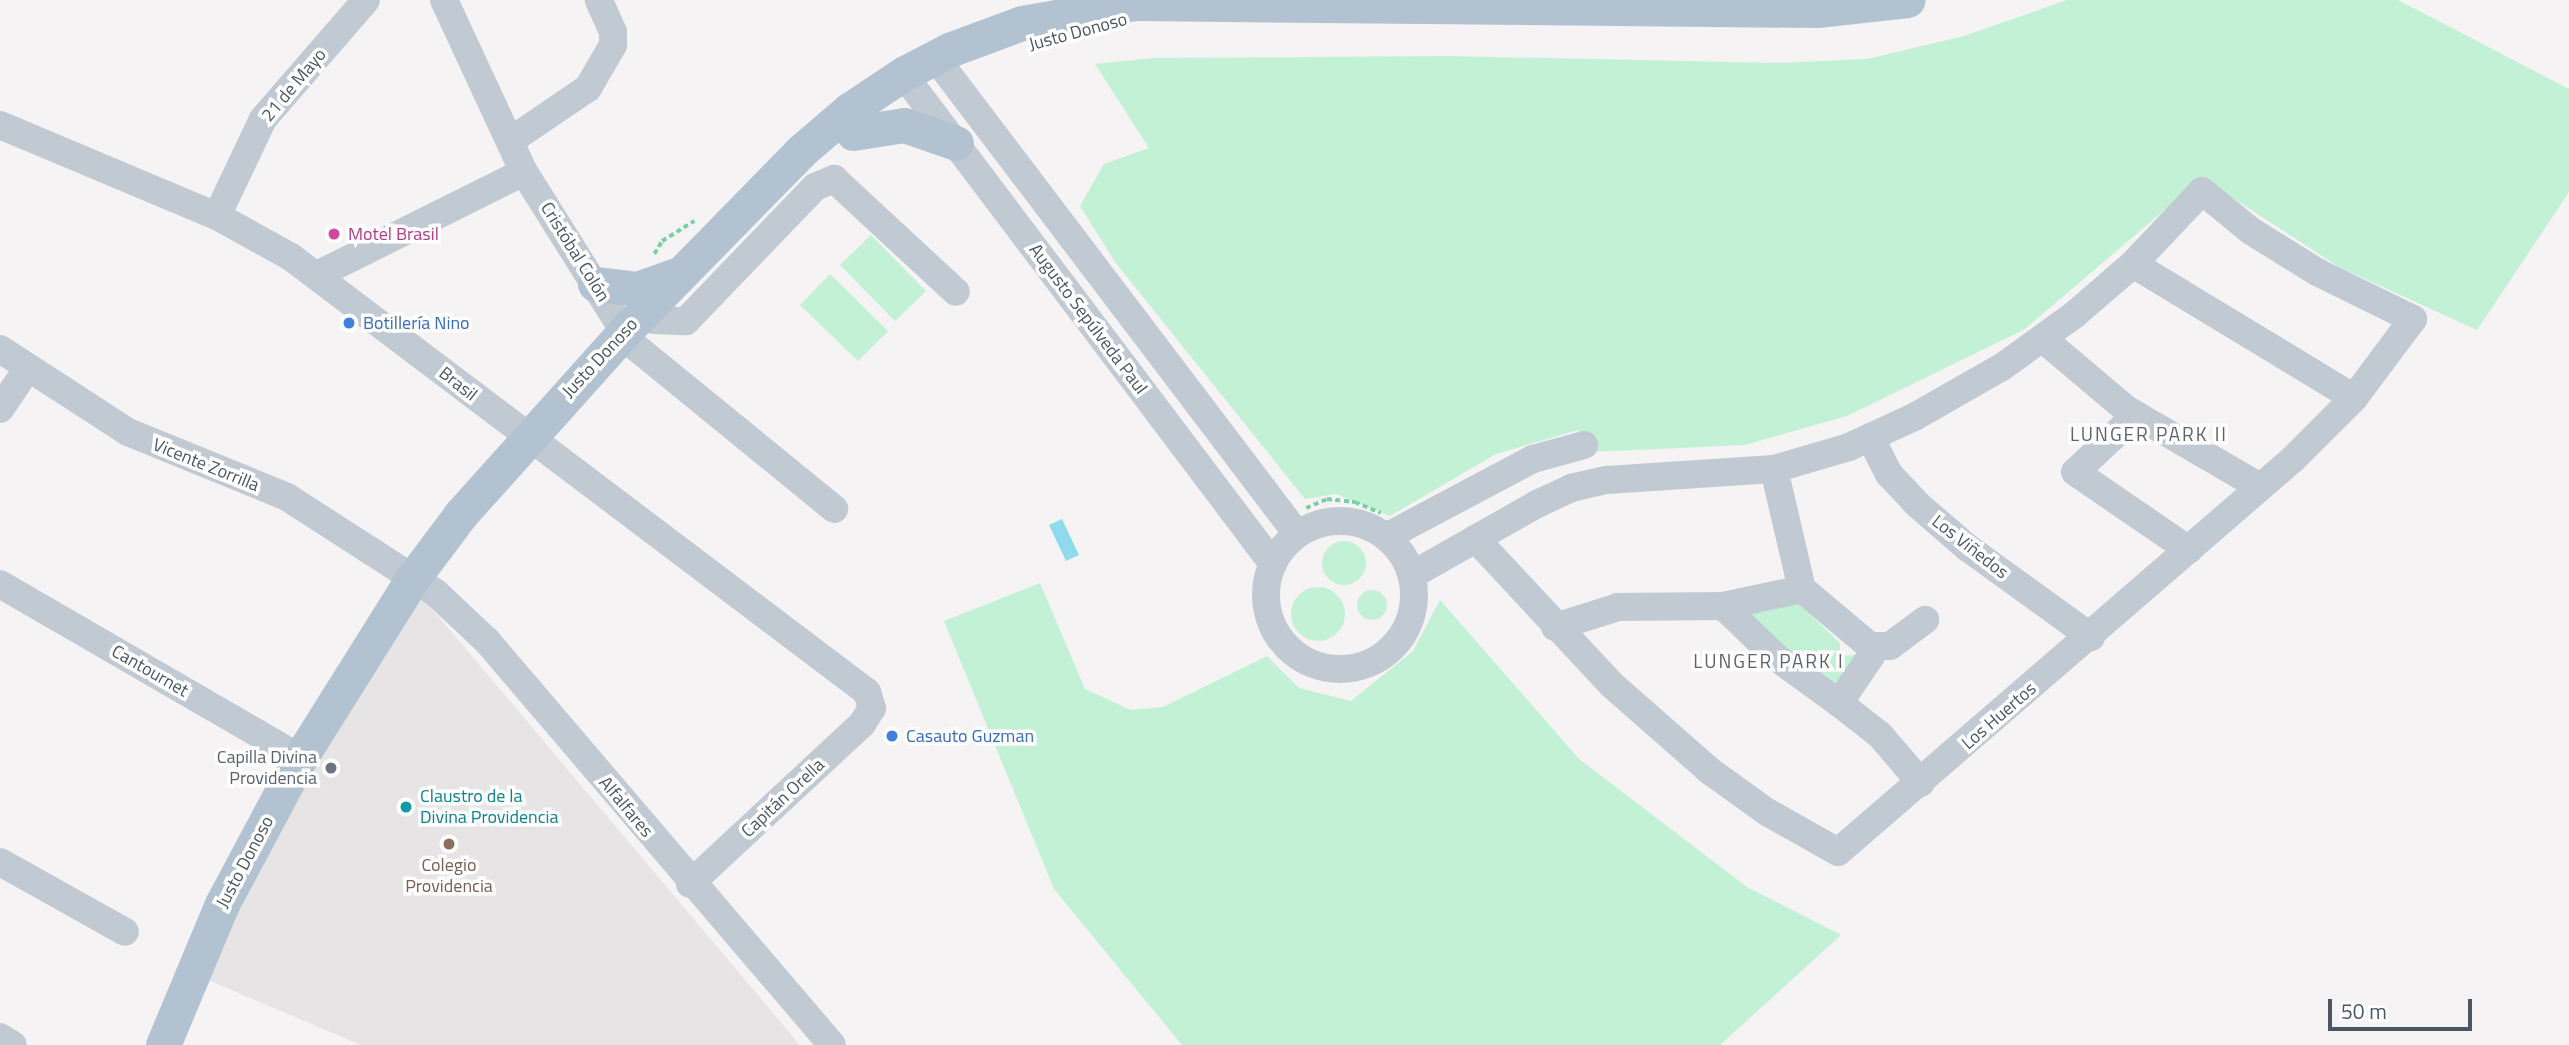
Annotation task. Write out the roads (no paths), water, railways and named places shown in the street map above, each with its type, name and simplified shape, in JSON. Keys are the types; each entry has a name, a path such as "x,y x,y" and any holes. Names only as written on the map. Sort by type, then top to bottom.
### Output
{"main road":[{"name":"Justo Donoso","path":"637,332 690,264 824,130 943,67 1003,54 1086,28 1215,3 1817,10 1907,0"},
{"name":"Justo Donoso","path":"163,1045 222,904 300,758 413,578 461,514 520,471 536,442 637,332 773,198 911,84"},
{"path":"853,133 904,125 956,143"},
{"path":"595,284 624,289 650,286 690,264"}],"street":[{"name":"21 de Mayo","path":"217,216 263,119 366,0"},
{"name":"Cristóbal Colón","path":"444,0 524,172 595,284 637,332 834,509"},
{"path":"510,141 588,88 613,45 613,32 599,0"},
{"name":"Augusto Sepúlveda Paul","path":"943,67 1052,211 1297,523"},
{"name":"Augusto Sepúlveda Paul","path":"911,84 1273,564"},
{"name":"Brasil","path":"0,125 217,216 317,275 867,692 872,708"},
{"path":"317,275 524,172"},
{"path":"637,332 686,321 815,187 834,179 956,292"},
{"name":"Los Huertos","path":"1476,539 1555,627 1612,685 1710,771 1829,850 1845,850 2260,487 2354,398 2413,319 2317,272 2251,231 2202,191 2133,264"},
{"path":"1023,233 1052,211"},
{"path":"1412,575 1572,488 1607,480 1774,469 1870,437 1959,393 2043,339 2133,264 2354,398"},
{"path":"2043,339 2136,415 2260,487"},
{"name":"Vicente Zorrilla","path":"0,349 128,432 287,497 413,578"},
{"path":"0,409 29,368"},
{"path":"2136,415 2076,472 2189,550"},
{"name":"Los Viñedos","path":"1870,437 1889,474 1918,505 1968,548 2091,637"},
{"path":"1386,526 1412,575 1415,598 1410,621 1399,641 1360,669 1333,669 1308,662 1287,647 1272,626 1266,601 1273,564 1297,523 1343,521 1386,526 1492,479 1574,447 1572,488"},
{"path":"1774,469 1802,589 1870,646 1890,646 1925,620"},
{"name":"Alfalfares","path":"413,578 467,619 690,884 832,1045"},
{"name":"Cantournet","path":"0,584 300,758"},
{"path":"1555,627 1618,607 1723,606 1802,589"},
{"path":"1723,606 1777,658 1880,735 1921,783"},
{"path":"1839,703 1871,656 1870,646"},
{"name":"Capitán Orella","path":"690,884 862,724 872,708"},
{"path":"0,862 125,932"},
{"path":"0,1037 13,1045"}],"water":[{"path":"1062,519 1079,555 1066,561 1049,525"}],"place":[{"name":"Motel Brasil","path":"334,234"},
{"name":"Botillería Nino","path":"349,323"},
{"name":"Casauto Guzman","path":"892,736"},
{"name":"Capilla Divina Providencia","path":"331,768"},
{"name":"Claustro de la Divina Providencia","path":"406,807"},
{"name":"Colegio Providencia","path":"449,844"}],"district":[{"name":"LUNGER PARK II","path":"2149,434"},
{"name":"LUNGER PARK I","path":"1769,661"}]}
